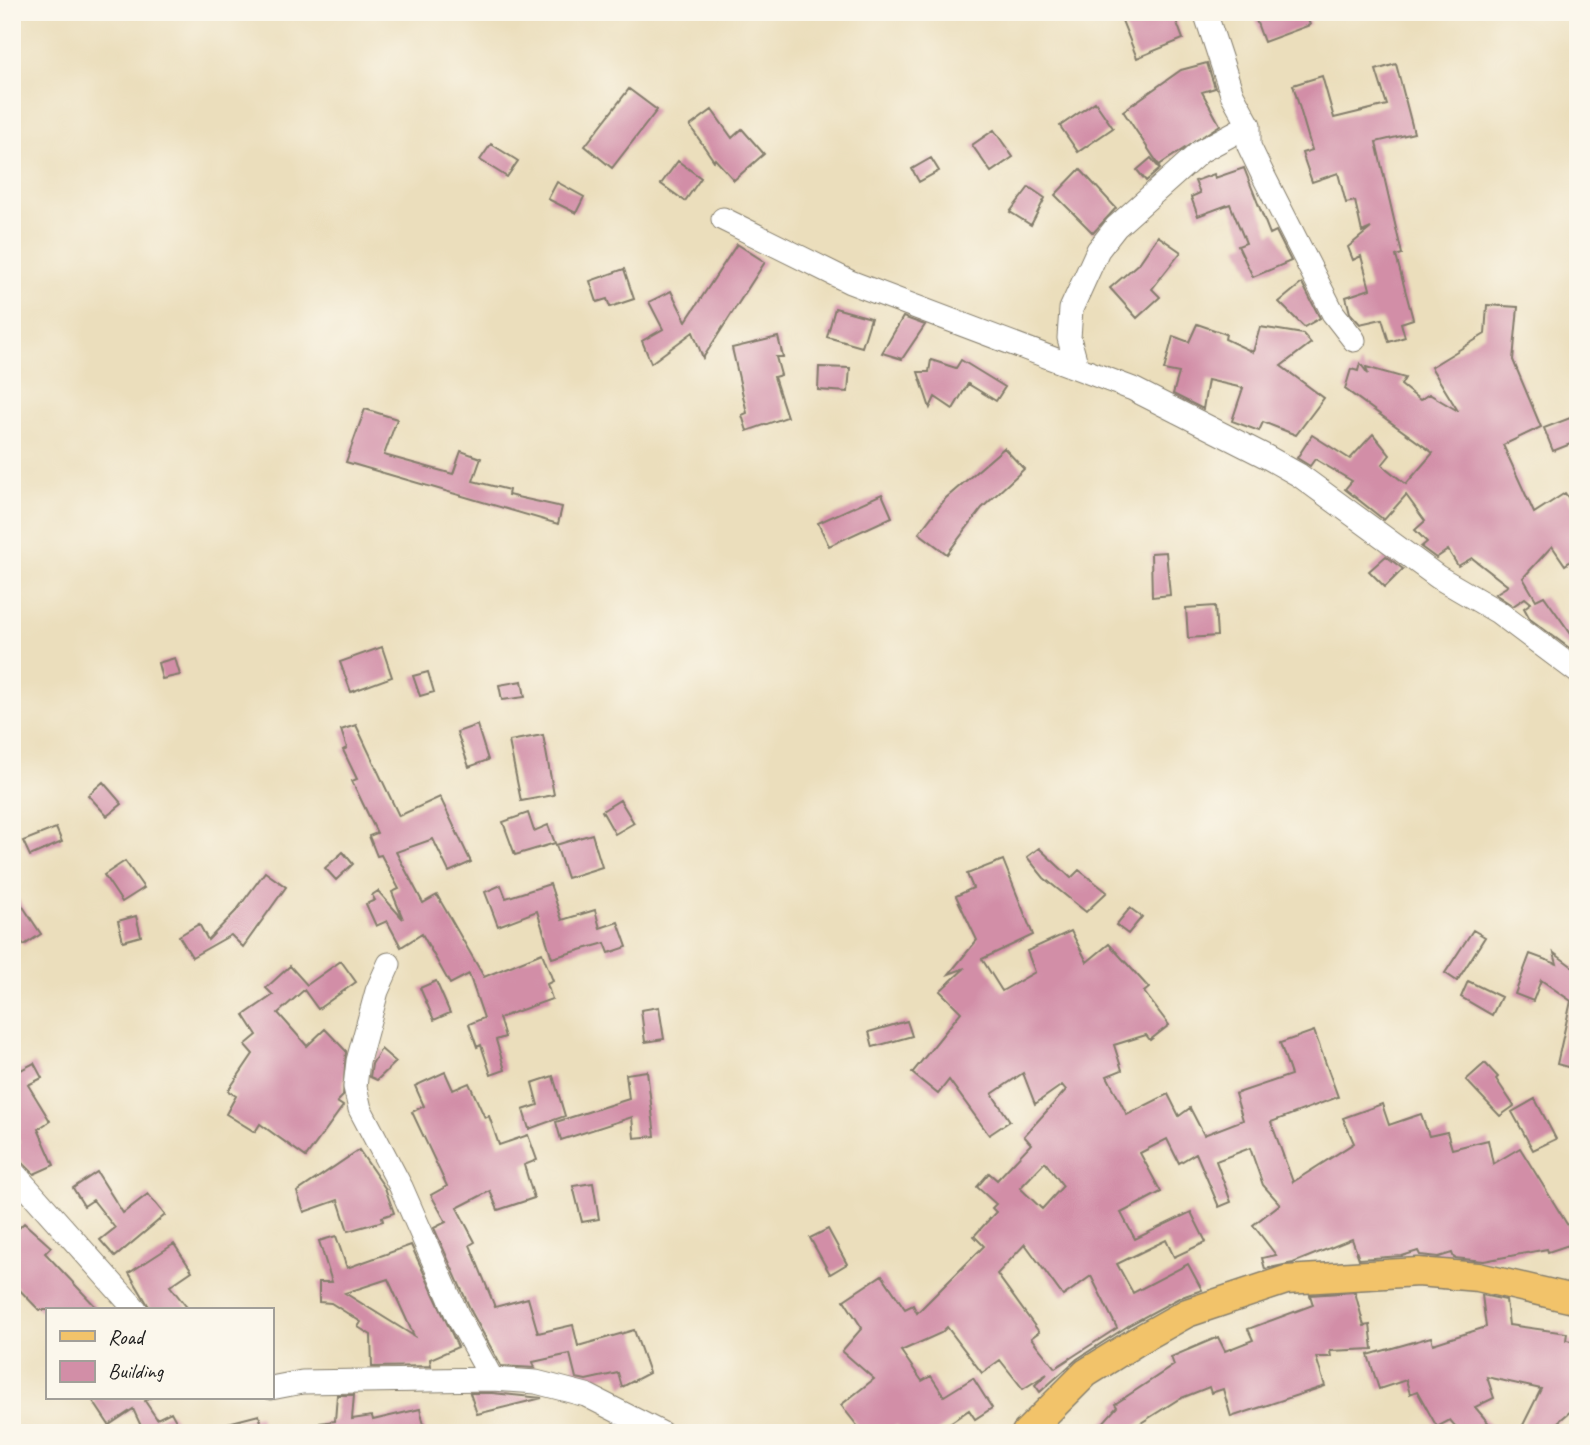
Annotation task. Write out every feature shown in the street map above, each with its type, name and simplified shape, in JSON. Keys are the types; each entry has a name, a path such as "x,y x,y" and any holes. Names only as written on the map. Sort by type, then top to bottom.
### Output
{"main road":[{"path":"1026,1433 1086,1373 1139,1340 1187,1313 1286,1280 1418,1272 1478,1277 1578,1300"}],"street":[{"path":"1205,12 1232,94 1249,125 1249,146 1333,313 1354,340"},
{"path":"1077,367 1069,338 1071,309 1098,250 1116,227 1201,151 1249,125"},
{"path":"723,219 850,282 1133,389 1299,475 1438,577 1532,636 1578,672"},
{"path":"389,964 377,991 358,1061 355,1087 360,1109 401,1187 459,1319 492,1379"},
{"path":"12,1171 134,1308"},
{"path":"273,1388 302,1382 516,1379 564,1387 630,1414 661,1433"}],"building":[{"path":"1134,12 1173,12 1183,39 1137,58 1121,18"},
{"path":"1253,12 1305,12 1310,25 1264,42"},
{"path":"1207,63 1215,88 1202,92 1220,125 1159,165 1123,111 1181,70"},
{"path":"1396,64 1414,133 1376,142 1402,254 1396,256 1413,319 1401,323 1405,337 1389,342 1382,319 1360,324 1350,313 1346,297 1370,289 1361,256 1353,260 1348,247 1371,228 1362,232 1355,201 1346,203 1338,173 1312,182 1302,153 1312,150 1293,85 1322,76 1334,118 1387,105 1376,70"},
{"path":"629,89 657,110 612,168 585,146"},
{"path":"1095,102 1113,128 1078,152 1060,126"},
{"path":"712,110 732,138 742,129 764,154 734,180 715,159 714,161 690,126"},
{"path":"994,130 1013,157 991,172 972,145"},
{"path":"491,144 518,161 507,177 480,160"},
{"path":"931,158 939,171 919,182 912,169"},
{"path":"1151,158 1160,169 1146,181 1137,170"},
{"path":"678,161 701,178 685,201 661,184"},
{"path":"1244,168 1270,234 1276,231 1291,261 1253,277 1238,246 1246,243 1230,204 1198,216 1191,197 1200,193 1195,181 1214,174 1215,178"},
{"path":"1080,169 1116,208 1093,233 1055,195"},
{"path":"557,182 584,197 576,213 548,199"},
{"path":"1029,187 1045,198 1031,225 1010,212"},
{"path":"1158,236 1181,252 1152,289 1160,297 1137,318 1110,288 1140,262"},
{"path":"737,244 765,262 703,358 693,332 651,363 642,341 663,329 649,302 671,291 686,321"},
{"path":"624,269 634,299 610,307 607,299 597,302 590,281"},
{"path":"1302,283 1320,318 1304,327 1279,302"},
{"path":"1487,305 1518,307 1513,360 1541,427 1503,445 1534,513 1565,493 1578,512 1578,556 1565,565 1552,546 1523,578 1536,600 1544,596 1578,644 1572,650 1530,619 1524,608 1531,603 1525,598 1513,606 1495,594 1508,586 1472,558 1458,566 1448,550 1436,558 1421,547 1427,542 1415,530 1425,521 1406,495 1384,520 1345,489 1352,481 1315,459 1310,466 1297,458 1312,435 1350,459 1373,434 1390,455 1382,465 1406,484 1433,453 1345,389 1351,369 1358,371 1360,363 1368,374 1366,367 1405,378 1401,385 1420,400 1429,394 1458,411 1431,367 1485,334"},
{"path":"835,308 871,318 862,347 827,337"},
{"path":"903,317 925,325 902,359 882,353"},
{"path":"1197,324 1226,334 1225,339 1253,352 1260,327 1303,334 1311,343 1281,366 1324,398 1296,435 1263,422 1259,431 1232,421 1243,388 1208,380 1203,409 1173,394 1179,373 1164,370 1173,336 1189,342"},
{"path":"778,337 783,357 776,357 781,375 774,377 787,417 747,431 742,415 747,413 732,348"},
{"path":"931,360 956,368 961,360 1005,387 996,401 968,384 953,409 935,397 930,408 918,372 929,372"},
{"path":"819,367 850,368 848,392 818,390"},
{"path":"365,409 397,419 384,455 453,474 461,451 481,458 473,481 509,490 508,495 562,507 558,524 346,462"},
{"path":"1578,415 1578,441 1553,451 1544,428"},
{"path":"1004,448 1024,469 982,508 947,554 919,533 946,498"},
{"path":"882,494 892,517 829,546 818,523"},
{"path":"1166,552 1170,595 1152,597 1151,553"},
{"path":"1386,556 1403,569 1385,587 1369,571"},
{"path":"1215,606 1217,636 1188,638 1186,608"},
{"path":"382,647 392,677 351,692 340,662"},
{"path":"175,658 180,675 162,679 158,663"},
{"path":"428,672 434,692 420,696 413,676"},
{"path":"522,681 525,697 502,700 499,685"},
{"path":"356,725 399,816 440,797 471,862 449,872 433,839 396,852 423,903 437,895 484,977 542,953 553,981 547,984 552,999 499,1018 505,1037 496,1040 505,1070 491,1075 481,1045 477,1047 469,1024 484,1018 469,974 450,984 422,934 401,947 387,921 376,926 366,904 375,900 372,895 378,891 403,919 392,892 399,889 381,855 377,856 369,836 377,833 352,781 357,779 343,750 347,748 341,730"},
{"path":"477,725 488,760 469,767 457,732"},
{"path":"543,735 554,795 521,801 509,741"},
{"path":"103,782 122,804 107,816 88,795"},
{"path":"620,800 634,823 615,834 602,811"},
{"path":"528,813 534,831 548,825 555,843 515,855 503,822"},
{"path":"56,828 62,842 30,856 23,841"},
{"path":"592,834 602,867 567,878 556,845"},
{"path":"1039,848 1071,878 1079,870 1107,892 1086,912 1044,878 1027,857"},
{"path":"343,852 353,864 336,880 325,868"},
{"path":"1003,860 1033,935 982,959 1002,991 1035,972 1027,951 1071,931 1087,962 1109,944 1149,988 1144,992 1169,1025 1150,1040 1146,1035 1114,1045 1122,1070 1107,1076 1127,1115 1168,1094 1179,1116 1190,1108 1204,1135 1243,1120 1235,1094 1291,1075 1280,1043 1314,1031 1338,1097 1271,1122 1293,1182 1354,1143 1343,1118 1382,1104 1389,1125 1421,1114 1429,1136 1447,1132 1452,1149 1488,1140 1493,1164 1520,1148 1578,1242 1548,1252 1547,1249 1484,1261 1454,1258 1452,1253 1439,1257 1420,1255 1418,1251 1402,1256 1359,1259 1352,1239 1293,1263 1265,1269 1262,1258 1276,1255 1253,1225 1280,1204 1263,1185 1250,1148 1216,1161 1231,1202 1219,1207 1196,1153 1179,1163 1167,1139 1140,1153 1161,1192 1121,1213 1135,1239 1191,1212 1206,1242 1174,1257 1166,1240 1117,1264 1133,1293 1188,1264 1202,1290 1179,1298 1131,1324 1077,1359 1040,1392 1035,1385 1047,1374 1023,1389 1000,1360 982,1373 947,1327 941,1333 901,1351 922,1381 931,1376 944,1396 973,1378 992,1408 975,1419 969,1410 935,1433 903,1433 897,1425 887,1433 863,1433 841,1405 874,1379 842,1351 862,1328 844,1300 882,1275 905,1309 913,1305 917,1313 984,1246 974,1236 996,1212 992,1208 996,1204 977,1187 989,1173 997,1180 1031,1144 1024,1136 1066,1090 1062,1085 1035,1104 1023,1073 992,1094 1010,1121 989,1135 949,1080 938,1094 912,1073 961,1012 940,991 965,968 949,974 977,940 956,896 973,888 967,874","holes":["1045,1162 1063,1186 1042,1209 1020,1188","1025,1244 1063,1296 1091,1276 1117,1328 1055,1368 1031,1338 1039,1332 997,1274"]},
{"path":"125,861 144,888 122,902 104,875"},
{"path":"265,872 286,887 243,947 231,935 192,957 179,936 199,924 208,940 236,911"},
{"path":"550,884 562,920 595,910 600,928 618,922 627,947 609,953 605,943 552,958 537,911 498,926 485,892 501,885 506,898"},
{"path":"12,890 41,934 24,945 12,927"},
{"path":"1130,908 1142,917 1128,934 1116,925"},
{"path":"136,916 141,936 123,941 118,921"},
{"path":"1473,930 1485,937 1457,981 1445,973"},
{"path":"1554,953 1578,971 1578,1070 1557,1064 1571,1001 1541,980 1533,1001 1515,994 1530,954 1557,964"},
{"path":"341,961 356,982 318,1009 304,990 278,1013 307,1046 325,1029 346,1051 343,1096 337,1102 343,1106 306,1157 260,1124 255,1132 226,1114 236,1096 228,1091 253,1054 245,1045 257,1035 244,1015 273,995 266,988 290,966 307,985"},
{"path":"436,981 450,1013 434,1020 420,988"},
{"path":"1468,981 1501,997 1492,1015 1461,997"},
{"path":"659,1007 664,1039 645,1042 641,1010"},
{"path":"907,1021 912,1036 873,1047 869,1032"},
{"path":"381,1049 396,1062 377,1080 370,1077 372,1064"},
{"path":"12,1061 19,1071 34,1063 42,1078 28,1085 50,1121 38,1129 54,1165 34,1174 12,1152 12,1146 20,1143 12,1131"},
{"path":"1485,1063 1498,1077 1496,1079 1514,1106 1500,1116 1466,1080"},
{"path":"647,1071 655,1136 634,1138 632,1117 561,1140 556,1122 629,1099 626,1074"},
{"path":"445,1072 453,1090 469,1083 485,1118 489,1116 499,1145 528,1135 537,1160 524,1165 534,1198 498,1210 490,1191 457,1208 475,1242 470,1245 495,1307 528,1298 538,1333 573,1325 578,1346 634,1330 649,1373 622,1387 618,1373 586,1380 576,1378 570,1354 533,1362 535,1368 501,1366 472,1313 434,1228 446,1222 431,1195 447,1186 412,1112 424,1106 415,1086"},
{"path":"553,1076 565,1116 529,1129 523,1110 538,1105 532,1083"},
{"path":"1535,1099 1556,1139 1533,1150 1512,1112"},
{"path":"359,1150 385,1188 394,1213 382,1217 383,1221 348,1231 338,1200 304,1212 297,1192"},
{"path":"97,1172 123,1213 148,1194 165,1215 115,1257 100,1240 115,1228 93,1200 84,1206 73,1188"},
{"path":"593,1183 599,1219 582,1222 573,1186"},
{"path":"24,1223 51,1247 45,1253 97,1308 39,1310 12,1282 12,1235"},
{"path":"828,1229 847,1264 830,1274 810,1238"},
{"path":"336,1236 347,1268 411,1245 458,1347 430,1359 431,1366 372,1367 371,1335 358,1327 361,1322 331,1303 319,1302 319,1282 332,1282 319,1241","holes":["388,1279 414,1336 345,1293"]},
{"path":"174,1244 192,1271 170,1286 187,1308 150,1308 129,1273"},
{"path":"1355,1292 1364,1326 1370,1325 1373,1349 1330,1351 1331,1357 1316,1357 1325,1386 1231,1417 1223,1389 1211,1393 1209,1387 1179,1399 1125,1433 1094,1433 1117,1407 1115,1404 1174,1365 1171,1357 1218,1337 1225,1351 1253,1340 1248,1329 1313,1305 1310,1295"},
{"path":"1482,1295 1506,1300 1509,1325 1567,1333 1566,1340 1578,1342 1578,1405 1545,1433 1519,1433 1541,1389 1487,1377 1494,1398 1475,1407 1497,1433 1461,1433 1450,1420 1437,1427 1417,1391 1410,1394 1406,1380 1379,1389 1368,1355 1431,1337 1433,1344 1486,1327"},
{"path":"470,1393 492,1393 542,1398 477,1414"},
{"path":"337,1395 354,1395 352,1419 372,1416 373,1420 420,1409 426,1433 320,1433 320,1423 335,1421"},
{"path":"92,1400 147,1400 157,1419 171,1412 181,1430 133,1433 142,1428 133,1409 109,1425"},
{"path":"259,1415 264,1433 212,1433 212,1427"}]}
